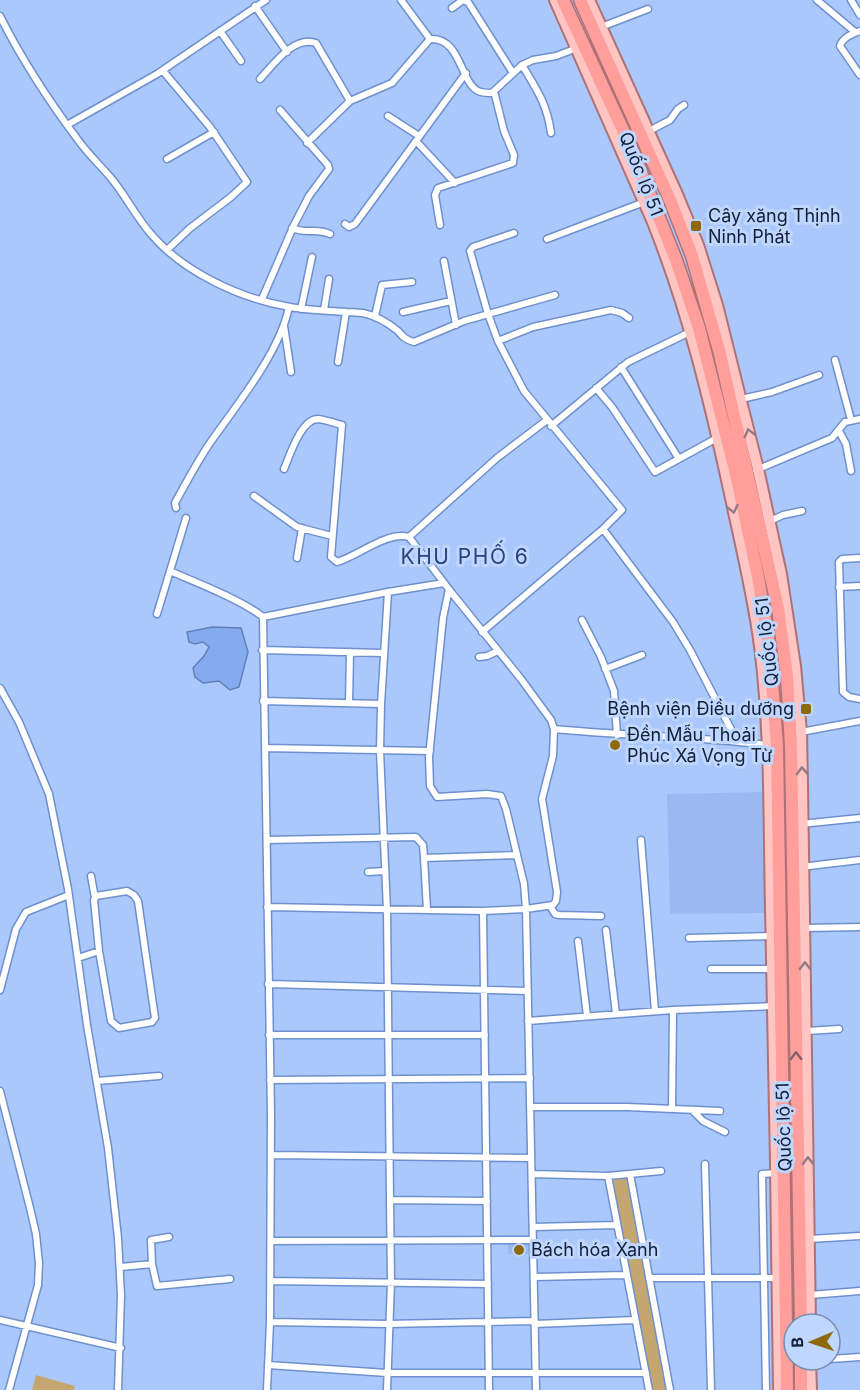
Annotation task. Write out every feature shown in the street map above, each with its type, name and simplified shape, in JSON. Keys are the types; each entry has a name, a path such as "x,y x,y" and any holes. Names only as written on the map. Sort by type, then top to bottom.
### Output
{"highway":[{"name":"Quốc lộ 51","path":"563,0 580,48 633,152 648,200 676,260 695,330 742,473 778,608 796,747 804,1190 801,1312"},
{"name":"Quốc lộ 51","path":"580,0 597,28 670,200 690,250 729,372 771,664 777,1006 785,1198 787,1390"},
{"path":"772,745 796,747"},
{"path":"801,1390 805,1372"}],"main road":[{"name":"Quốc lộ 51","path":"555,0 580,48"},
{"name":"Quốc lộ 51","path":"589,0 597,28 648,130 698,245 717,305 729,372 741,399 742,473"},
{"name":"Quốc lộ 51","path":"695,330 717,438 742,473 770,521 791,638 801,732 796,747"},
{"name":"Quốc lộ 51","path":"772,745 772,936 777,1006 776,1173 779,1390"},
{"name":"Quốc lộ 51","path":"799,928 807,1031 804,1190 809,1239 810,1312"},
{"path":"809,1372 811,1390"}],"street":[{"path":"67,125 163,71 266,0"},
{"path":"401,0 430,39"},
{"path":"452,8 463,0 468,2 513,73"},
{"path":"817,0 857,32 841,41 840,46 860,75"},
{"path":"851,0 860,15"},
{"path":"255,6 287,52"},
{"path":"597,28 648,9"},
{"path":"0,16 44,92 79,142 112,180 150,233 188,266 214,281 289,307 375,316 407,340 414,342 488,314 555,296"},
{"path":"220,31 241,61"},
{"path":"307,143 350,101 392,83 430,39 438,39 449,46 472,86 479,92 487,93 494,91 522,65 580,48"},
{"path":"260,79 287,52 303,41 316,43 350,101"},
{"path":"522,65 539,92 548,112 550,132"},
{"path":"163,71 214,132 248,182 189,229 167,250"},
{"path":"345,224 349,227 355,224 466,73"},
{"path":"440,225 435,192 438,188 513,163 514,155 504,131 494,91"},
{"path":"648,130 670,120 684,105"},
{"path":"262,299 292,228 309,196 329,169 280,110"},
{"path":"388,116 417,138 454,183"},
{"path":"167,159 214,132"},
{"path":"546,239 648,200"},
{"path":"292,228 302,233 319,230 330,234"},
{"path":"482,632 622,512 622,508 524,391 498,341 488,314 471,249 514,233"},
{"path":"301,309 312,257"},
{"path":"444,261 456,325"},
{"path":"324,310 329,279"},
{"path":"375,316 382,285 412,282"},
{"path":"403,312 451,301"},
{"path":"176,508 175,503 191,475 257,374 284,326 289,307"},
{"path":"498,341 534,327 611,310 629,318"},
{"path":"338,362 346,312"},
{"path":"284,326 291,372"},
{"path":"408,537 497,458 549,423 621,368 641,355 695,330"},
{"path":"835,360 851,420"},
{"path":"621,368 679,459"},
{"path":"741,399 772,392 819,375"},
{"path":"596,388 612,407 655,472 717,438"},
{"path":"267,907 483,911 526,909 550,906 556,901 557,892 542,799 553,756 554,729 549,717 408,537 400,535 389,538 338,562 331,557 342,424 316,419 308,422 300,433 284,469"},
{"path":"742,473 832,438 845,422 860,419"},
{"path":"839,431 846,444 851,471"},
{"path":"254,496 270,509 302,528 332,536"},
{"path":"770,521 783,515 802,511"},
{"path":"157,614 186,518"},
{"path":"297,558 302,528"},
{"path":"603,529 659,603 690,650 737,741"},
{"path":"860,558 840,560 839,587 843,692 849,697 860,699"},
{"path":"170,571 207,586 255,610 263,617"},
{"path":"263,617 388,592 446,586"},
{"path":"446,586 430,752 430,786 437,797 487,794 501,796 524,884 537,1390"},
{"path":"839,587 860,586"},
{"path":"387,1390 390,1156 387,910 380,751 383,653 388,592"},
{"path":"263,617 271,1155 271,1281 267,1390"},
{"path":"582,620 616,698 617,735"},
{"path":"262,650 383,653"},
{"path":"478,657 498,651"},
{"path":"349,703 350,652"},
{"path":"605,669 642,655"},
{"path":"0,688 19,722 49,794 69,895 108,1148 121,1267 121,1348 118,1390"},
{"path":"263,701 381,704"},
{"path":"801,732 860,721"},
{"path":"554,729 772,745"},
{"path":"265,748 430,752"},
{"path":"797,825 860,818"},
{"path":"267,840 416,837 423,845 428,910"},
{"path":"641,840 655,1011"},
{"path":"424,858 516,855"},
{"path":"798,867 860,860"},
{"path":"368,872 385,871"},
{"path":"91,876 99,951 111,1021 120,1028 152,1022 155,1018 136,897 127,891 95,898"},
{"path":"0,990 16,929 26,912 69,895"},
{"path":"550,906 555,914 559,915 601,916"},
{"path":"483,911 489,1390"},
{"path":"799,928 860,927"},
{"path":"606,930 616,1014"},
{"path":"689,938 772,936"},
{"path":"578,941 587,1016"},
{"path":"78,958 99,951"},
{"path":"711,969 773,969"},
{"path":"268,984 528,991"},
{"path":"528,1021 655,1011 777,1006"},
{"path":"672,1109 673,1010"},
{"path":"807,1031 839,1029"},
{"path":"269,1035 485,1035"},
{"path":"97,1081 159,1076"},
{"path":"270,1080 530,1078"},
{"path":"0,1091 36,1234 39,1263 38,1285 9,1390"},
{"path":"530,1107 720,1111"},
{"path":"692,1110 704,1121 725,1132"},
{"path":"271,1155 531,1158"},
{"path":"705,1164 711,1390"},
{"path":"532,1174 608,1176 661,1171"},
{"path":"766,1390 762,1174 776,1173"},
{"path":"630,1174 670,1390"},
{"path":"608,1176 649,1390"},
{"path":"390,1200 487,1201"},
{"path":"533,1227 617,1226"},
{"path":"809,1239 860,1236"},
{"path":"169,1238 151,1240 152,1264 157,1286 230,1279"},
{"path":"271,1241 533,1240"},
{"path":"121,1267 152,1264"},
{"path":"534,1277 626,1275"},
{"path":"649,1278 777,1278"},
{"path":"271,1281 488,1284"},
{"path":"810,1295 860,1291"},
{"path":"0,1320 26,1328 121,1348"},
{"path":"270,1322 388,1324 635,1320"},
{"path":"842,1358 860,1357"},
{"path":"268,1365 387,1373 646,1373"}],"shaded area":[{"path":"212,627 241,628 248,652 239,687 230,690 219,681 203,683 195,677 193,668 209,647 203,642 195,644 189,642 187,632"},
{"path":"764,792 767,913 670,914 667,794"},
{"path":"628,1177 667,1390 652,1390 611,1178"},
{"name":"Bách hóa Xanh","path":"531,1242 531,1254 508,1254 508,1243"},
{"path":"36,1375 75,1386 74,1390 32,1390"}],"place":[{"name":"Cây xăng Thịnh Ninh Phát","path":"696,226"},
{"name":"Bệnh viện Điều dưỡng","path":"806,709"},
{"name":"Đền Mẫu Thoải Phúc Xá Vọng Từ","path":"615,745"},
{"name":"Bách hóa Xanh","path":"519,1250"}],"district":[{"name":"KHU PHỐ 6","path":"465,557"}]}
